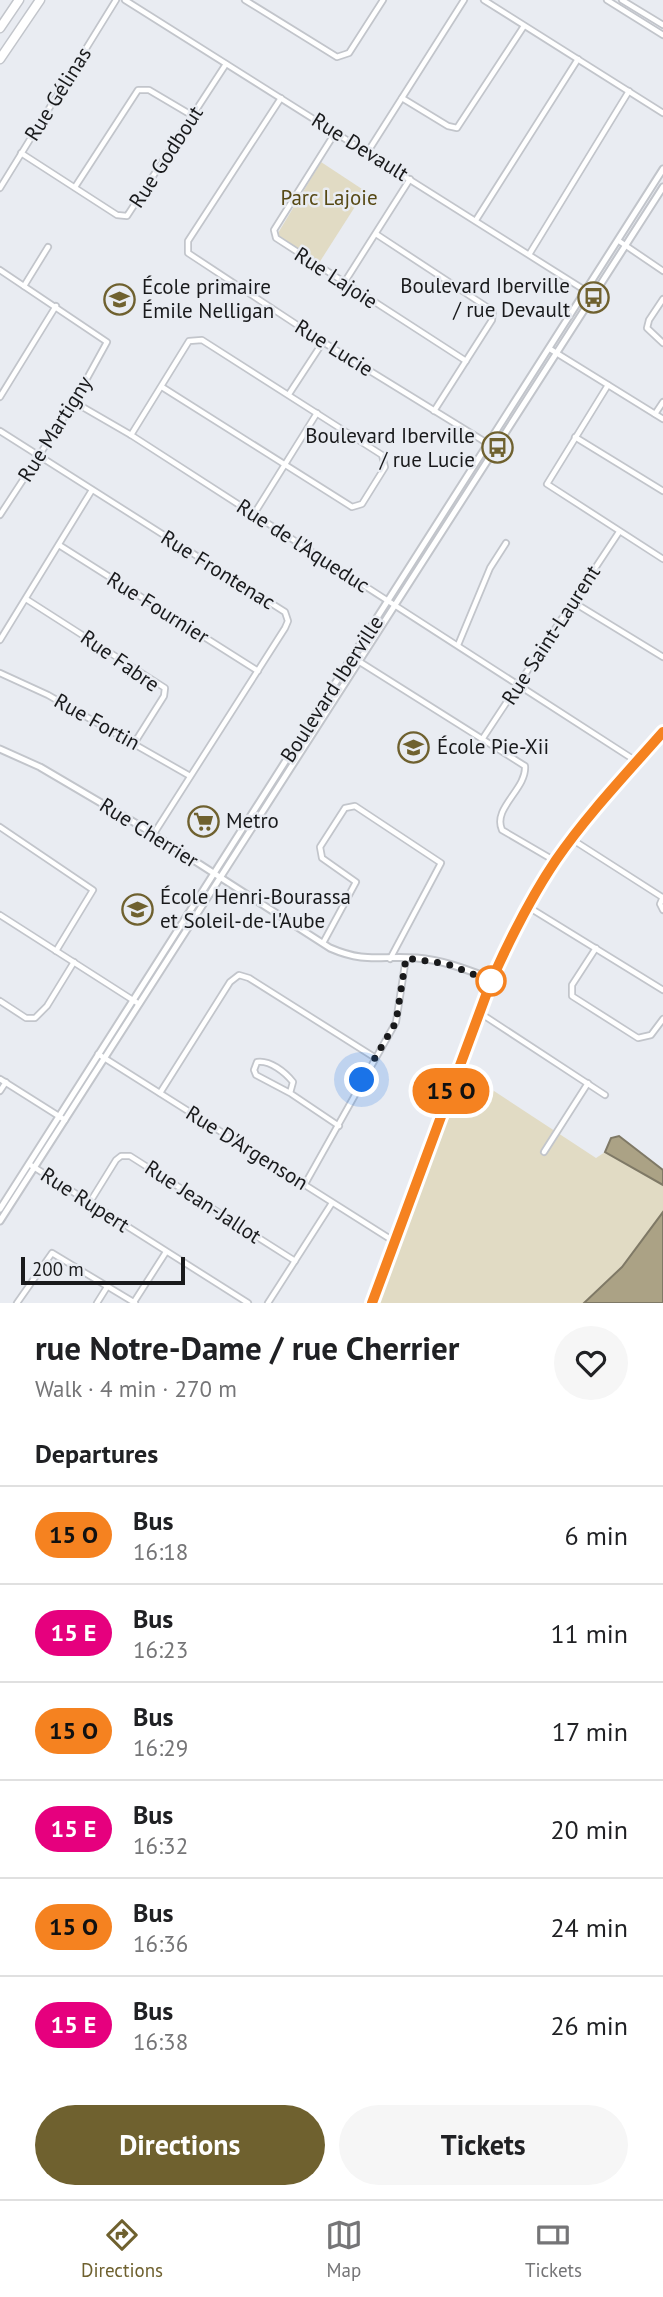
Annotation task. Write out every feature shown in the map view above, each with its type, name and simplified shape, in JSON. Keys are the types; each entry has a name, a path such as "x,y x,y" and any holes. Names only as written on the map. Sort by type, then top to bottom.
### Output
{"highway":[{"path":"0,28 19,0"},
{"path":"0,59 40,0"}],"main road":[{"path":"372,1303 492,979 555,861 663,732"}],"street":[{"name":"Rue Gélinas","path":"0,188 116,0"},
{"name":"Rue Devault","path":"125,0 530,253 594,296"},
{"path":"245,0 337,57 343,57 349,53 383,0"},
{"path":"367,153 464,0"},
{"path":"484,0 663,113"},
{"path":"607,0 663,35"},
{"path":"622,0 663,25"},
{"path":"402,98 447,126 457,128 524,26"},
{"path":"476,220 578,59"},
{"name":"Rue Godbout","path":"21,153 117,215 127,216 226,64"},
{"path":"75,187 138,90 149,90 192,116"},
{"path":"530,253 629,91"},
{"name":"Rue Lucie","path":"281,98 187,247 191,257 495,448"},
{"name":"Rue Lajoie","path":"335,133 274,235 278,241 466,361"},
{"name":"Boulevard Iberville","path":"0,1221 59,1115 355,659 388,600 663,169"},
{"path":"344,283 410,179"},
{"name":"Boulevard Iberville","path":"355,659 395,605 663,187"},
{"path":"376,234 493,311 492,320 434,411"},
{"path":"619,241 663,271"},
{"path":"24,286 48,247"},
{"path":"0,279 2,271 56,306 0,397"},
{"path":"663,299 649,320 647,328 663,343"},
{"name":"Rue Martigny","path":"1,511 74,402 107,342 56,306"},
{"path":"131,435 189,341 202,340 382,455 385,467 362,504 352,507 162,387"},
{"path":"289,394 323,342"},
{"path":"550,349 663,419"},
{"path":"608,385 547,484 663,559"},
{"name":"Rue de l'Aqueduc","path":"74,402 131,435 637,762"},
{"path":"655,414 663,402"},
{"path":"254,514 317,413"},
{"name":"Rue Frontenac","path":"0,432 285,612 288,621 285,628 153,835"},
{"path":"575,437 663,491"},
{"path":"0,640 92,490"},
{"name":"Rue Saint-Laurent","path":"483,738 619,531"},
{"path":"457,645 490,568 506,543"},
{"name":"Rue Fournier","path":"59,545 258,671"},
{"name":"Rue Fabre","path":"26,599 165,688 164,696 135,742"},
{"path":"573,602 663,657"},
{"path":"355,659 525,766 525,776 501,815 502,831 555,861"},
{"name":"Rue Fortin","path":"0,673 48,695 135,742 190,776"},
{"name":"Rue Cherrier","path":"0,749 40,767 323,943 353,958 406,958 447,964 492,979"},
{"path":"323,943 356,882 322,858 320,847 345,808 355,806 441,863 390,959"},
{"path":"0,827 93,890 56,951"},
{"path":"572,840 663,897 663,911"},
{"name":"Boulevard Iberville","path":"0,1209 65,1120 217,875"},
{"path":"529,907 663,990"},
{"path":"0,915 139,1004"},
{"path":"596,948 572,985 572,996 638,1038 651,1035 663,1019"},
{"path":"305,1184 396,1022 406,958"},
{"path":"0,1002 26,1018 35,1018 47,1006 74,962"},
{"path":"160,1093 230,982 239,975 249,978 374,1057"},
{"path":"480,1012 605,1095"},
{"name":"Rue D'Argenson","path":"98,1054 394,1242"},
{"path":"290,1093 294,1087 290,1078 267,1062 257,1062 254,1070 256,1074 339,1126"},
{"path":"0,1079 65,1120"},
{"path":"0,1091 6,1082"},
{"path":"544,1152 588,1083"},
{"name":"Rue Jean-Jallot","path":"90,1202 116,1160 125,1154 295,1261"},
{"name":"Rue Rupert","path":"32,1165 248,1303"},
{"path":"268,1303 332,1203"},
{"path":"17,1303 52,1253 135,1303 166,1252"},
{"path":"97,1303 107,1287"}],"green space":[{"name":"Parc Lajoie","path":"321,162 365,191 319,263 280,238 278,233"},
{"path":"459,1068 596,1158 605,1152 663,1185 663,1212 622,1267 584,1303 372,1303"}],"shaded area":[{"path":"619,1136 663,1170 663,1185 605,1152 611,1138"},
{"path":"663,1212 663,1303 584,1303 622,1267"}],"bus line":[{"path":"372,1303 492,979 511,940 555,861 600,803 663,732"}],"place":[{"name":"Boulevard Iberville / rue Devault","path":"593,298"},
{"name":"École primaire Émile Nelligan","path":"119,299"},
{"name":"Boulevard Iberville / rue Lucie","path":"498,448"},
{"name":"École Pie-Xii","path":"414,747"},
{"name":"Metro","path":"203,821"},
{"name":"École Henri-Bourassa et Soleil-de-l'Aube","path":"137,909"}],"route":[{"path":"362,1080 396,1022 406,958 463,968 492,979 491,981"}]}
